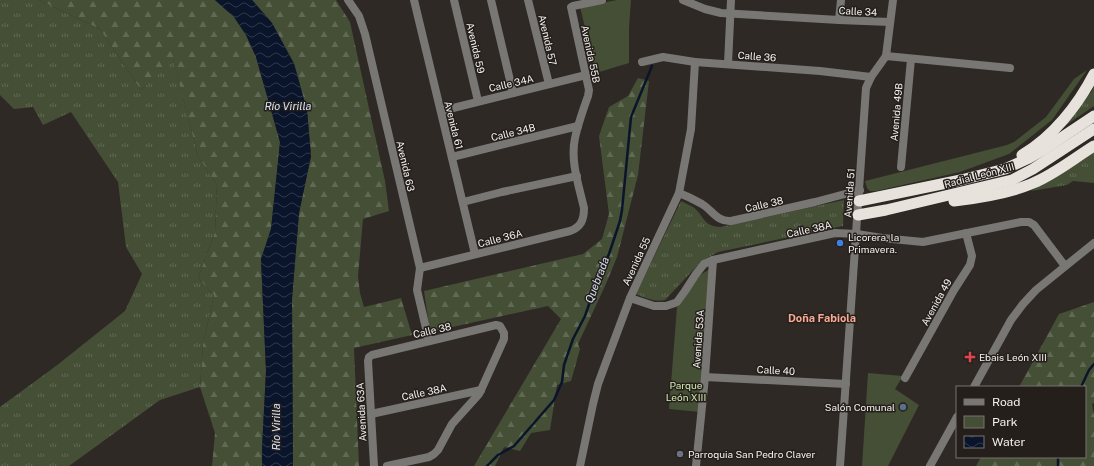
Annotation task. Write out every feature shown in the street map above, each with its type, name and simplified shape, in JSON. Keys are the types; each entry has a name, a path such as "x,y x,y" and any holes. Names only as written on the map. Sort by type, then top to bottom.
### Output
{"highway":[{"path":"961,180 1015,158 1040,142 1074,108 1086,90 1094,74"},
{"name":"Radial León XIII","path":"859,196 961,180 1005,169 1029,158 1094,116"},
{"name":"Radial León XIII","path":"858,215 886,210 1012,180 1033,169 1094,129"},
{"path":"886,210 1000,194 1040,180 1094,146"}],"street":[{"name":"Avenida 63","path":"348,0 359,16 365,34 420,268 417,290 429,341"},
{"name":"Avenida 61","path":"414,0 475,254"},
{"name":"Avenida 59","path":"454,0 478,101"},
{"path":"491,0 513,93"},
{"name":"Avenida 57","path":"528,0 549,84"},
{"name":"Avenida 55B","path":"582,223 584,208 574,154 575,138 589,90 571,6 602,0"},
{"name":"Calle 34","path":"683,0 705,10 715,12 890,22"},
{"path":"728,64 731,0"},
{"path":"839,20 841,0"},
{"name":"Avenida 51","path":"840,466 866,88 871,77 886,56 893,0"},
{"path":"886,56 1010,68"},
{"name":"Calle 36","path":"642,62 663,57 695,62 820,71 871,77"},
{"name":"Avenida 49B","path":"901,167 911,59"},
{"name":"Avenida 55","path":"580,466 598,384 630,298 679,193 691,128 695,62"},
{"name":"Calle 34A","path":"440,111 586,75"},
{"name":"Calle 34B","path":"452,157 578,126"},
{"path":"462,202 577,176"},
{"name":"Calle 38","path":"679,193 703,205 720,220 725,222 859,196"},
{"name":"Calle 38A","path":"630,298 654,306 666,306 677,302 704,264 713,260 835,232 923,242 1021,222 1029,222 1034,225 1065,266"},
{"name":"Calle 36A","path":"420,268 570,231 582,223"},
{"name":"Avenida 49","path":"905,378 954,290 970,265 972,256 966,233"},
{"path":"975,386 1011,320 1023,304 1036,290 1094,243"},
{"name":"Avenida 53A","path":"696,466 705,377 713,260"},
{"name":"Calle 38","path":"369,357 372,355 496,325 500,326 504,333 504,339 481,390"},
{"name":"Avenida 63A","path":"369,357 374,466"},
{"name":"Calle 40","path":"705,377 846,384"},
{"path":"387,466 430,457 436,453 452,424 481,390"},
{"name":"Calle 38A","path":"371,414 481,390"},
{"path":"930,466 956,419"}],"green space":[{"path":"0,0 39,0 100,29 141,90 173,58 198,156 217,185 215,232 198,278 214,295 203,345 200,387 160,400 69,466 0,466 0,407 56,366 125,311 142,274 126,247 118,182 71,112 43,125 33,107 14,109 0,95"},
{"path":"39,0 215,0 234,17 246,35 256,57 280,142 271,229 261,259 266,371 262,466 212,466 215,433 200,387 203,345 214,295 198,278 215,232 217,185 198,156 173,59 141,90 100,29"},
{"path":"252,0 336,0 350,22 385,181 389,211 363,219 358,276 360,293 364,307 401,298 412,335 354,348 359,466 293,466 292,299 299,213 311,156 307,110 294,63 272,23"},
{"path":"617,0 631,0 629,63 596,73 580,7"},
{"path":"1087,70 1052,120 1009,154 960,172 876,191 870,191 867,188 865,181 1014,142 1046,117 1074,79"},
{"path":"638,78 649,81 638,175 617,257 578,344 580,349 571,381 557,385 550,430 531,433 520,451 504,447 495,466 474,466 561,319 548,306 430,332 424,291 583,254 602,239 609,214 599,136 609,107 628,96"},
{"path":"1094,84 1094,106 1056,132 1092,91"},
{"path":"1094,152 1094,183 1073,181 1067,185 1031,191"},
{"path":"844,200 843,226 718,252 705,259 698,265 665,300 654,300 636,294 681,201 697,210 707,223 721,227"},
{"name":"Parque León XIII","path":"710,269 700,412 669,409 677,307 700,275"},
{"path":"1094,302 1094,403 1092,404 1094,415 1094,466 976,466 980,458 1086,458 1086,386 1020,386 1059,314"},
{"path":"868,373 903,376 895,389 919,405 888,466 862,466"}],"water":[{"name":"Río Virilla","path":"215,0 252,0 272,23 294,64 307,110 311,156 299,213 292,299 293,466 262,466 266,371 261,259 271,229 280,142 256,57 246,35 234,17"}],"waterway":[{"name":"Quebrada","path":"487,466 498,455 514,446 554,400 562,382 564,365 573,339 585,316 620,221 631,117 652,66"},
{"path":"1081,386 1089,370 1094,364"},
{"path":"1058,458 1058,466"}],"place":[{"name":"Licorera, la Primavera.","path":"840,243"},
{"name":"Ebais León XIII","path":"970,357"},
{"name":"Salón Comunal","path":"903,407"},
{"name":"Parroquia San Pedro Claver","path":"680,454"}],"district":[{"name":"Doña Fabiola","path":"822,318"}]}
